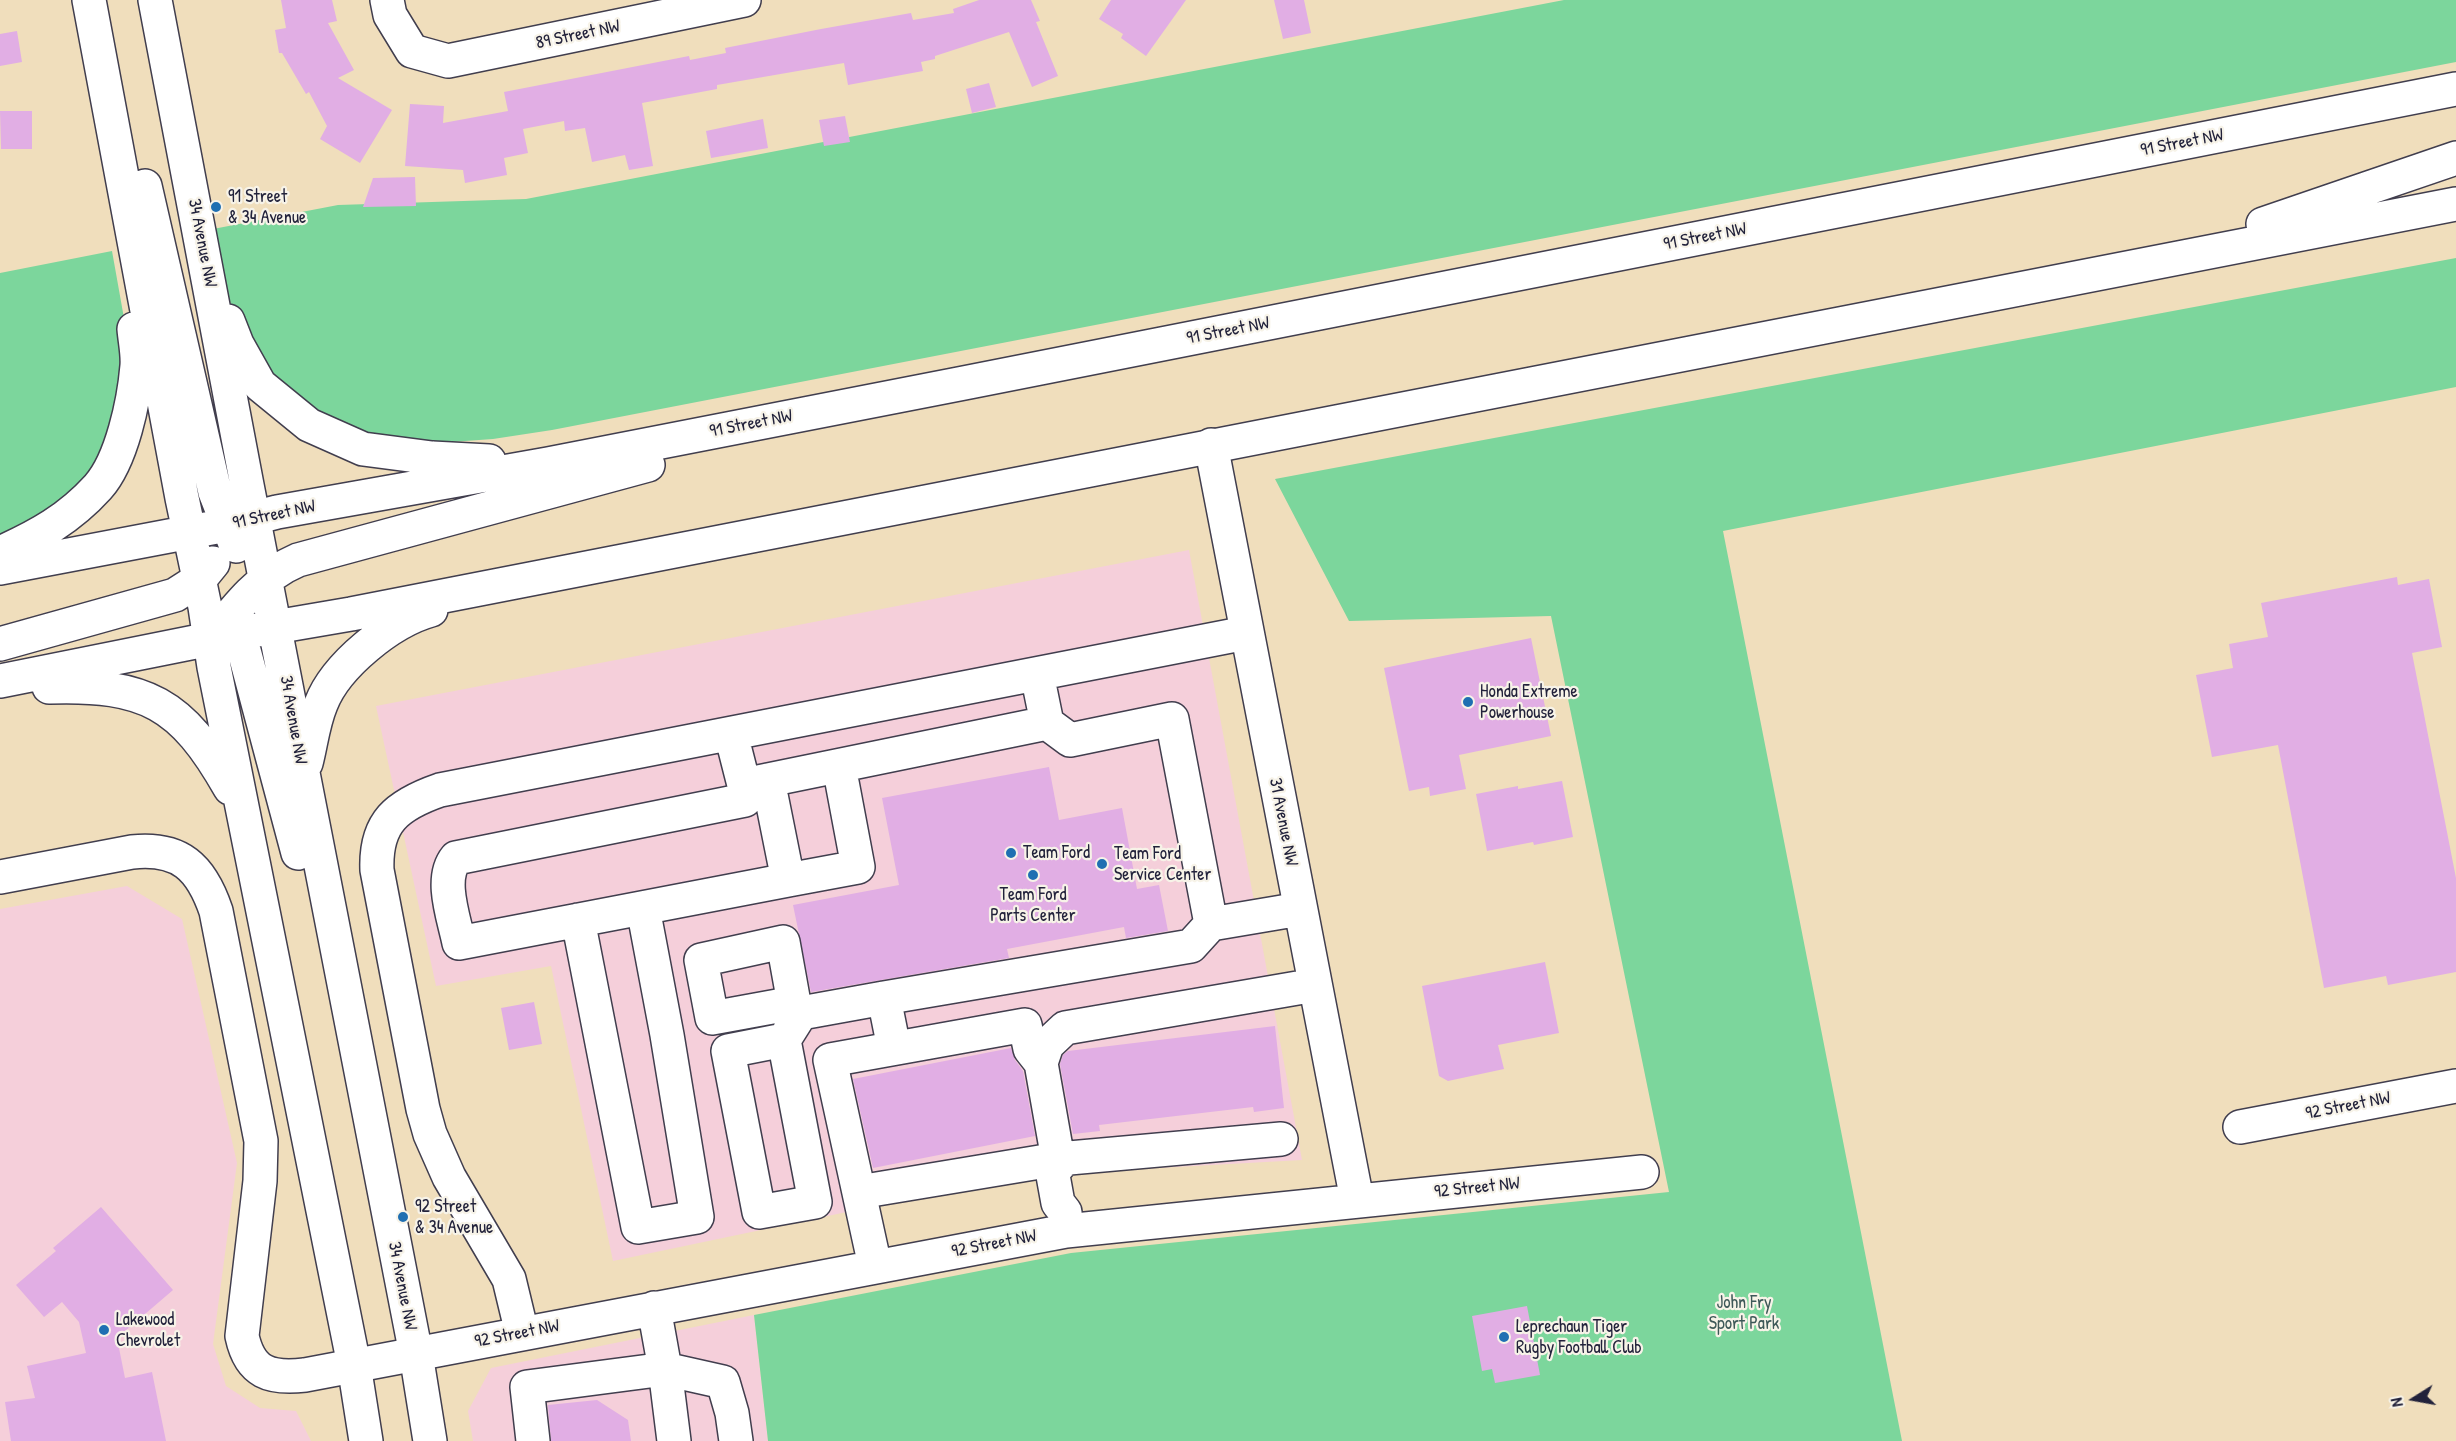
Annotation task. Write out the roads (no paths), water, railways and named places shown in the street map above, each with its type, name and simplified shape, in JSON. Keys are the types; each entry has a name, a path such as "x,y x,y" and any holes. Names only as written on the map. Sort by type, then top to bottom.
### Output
{"main road":[{"name":"34 Avenue NW","path":"89,0 190,532 206,572 241,611 276,627 416,1354 430,1441"},
{"name":"34 Avenue NW","path":"155,0 204,255 238,528 241,611 242,807 354,1365 366,1441"},
{"name":"89 Street NW","path":"387,0 390,15 412,51 448,62 744,0"},
{"path":"0,644 176,595 206,572 238,528 215,492 147,193 100,60"},
{"path":"0,553 41,535 100,486 120,446 133,392 137,364 131,299 113,203 100,60"},
{"name":"91 Street NW","path":"0,568 190,532 238,528 277,512 548,464 2456,89"},
{"path":"2210,250 2269,221 2456,158"},
{"path":"241,611 276,627 351,614 2210,250 2456,204"},
{"path":"2410,212 2456,215"},
{"path":"204,255 237,344 260,385 309,425 363,449 432,458 548,464"},
{"path":"0,681 241,611 287,565 298,560 613,474 964,383"},
{"name":"31 Avenue NW","path":"1210,445 1357,1200"},
{"path":"303,773 321,704 340,671 377,639 418,613 549,575"},
{"path":"241,611 366,1100"},
{"path":"522,1333 515,1295 509,1279 449,1177 430,1134 423,1109 377,870 377,853 386,824 409,803 440,790 1246,633"},
{"path":"1038,674 1047,723 1070,740 1172,719 1211,924"},
{"path":"0,688 91,686 137,694 179,719 192,731 214,760 242,807"},
{"path":"839,766 858,867 459,943 447,881 449,867 456,858 745,800 756,782 1047,723"},
{"path":"731,734 756,782 788,880"},
{"path":"0,877 143,851 164,852 185,860 202,879 216,911 261,1141 260,1181 242,1326 244,1347 259,1370 271,1376 305,1375 354,1365"},
{"path":"578,920 638,1227 697,1217 643,908"},
{"path":"793,1019 815,1202 759,1212 728,1051 793,1019 884,998 1191,946 1211,924 1300,909"},
{"path":"1058,1162 1041,1063 1047,1045 1065,1028 1315,985"},
{"path":"884,998 894,1048"},
{"path":"875,1266 830,1060 1025,1025 1030,1049 1041,1063"},
{"name":"92 Street NW","path":"2240,1127 2456,1086"},
{"path":"859,1192 1058,1162 1281,1139"},
{"path":"1058,1162 1074,1169 1079,1201 1066,1221"},
{"name":"92 Street NW","path":"354,1365 875,1266 1066,1221 1357,1200 1642,1172"},
{"path":"654,1308 665,1369 674,1441"},
{"path":"533,1441 527,1387 665,1369 723,1382 732,1413 736,1441"}],"place":[{"name":"91 Street & 34 Avenue","path":"216,207"},
{"name":"Honda Extreme Powerhouse","path":"1468,702"},
{"name":"Team Ford","path":"1011,853"},
{"name":"Team Ford Service Center","path":"1102,864"},
{"name":"Team Ford Parts Center","path":"1033,875"},
{"name":"92 Street & 34 Avenue","path":"403,1217"},
{"name":"Lakewood Chevrolet","path":"104,1330"},
{"name":"Leprechaun Tiger Rugby Football Club","path":"1504,1337"}],"park label":[{"name":"John Fry Sport Park","path":"1744,1313"}]}
